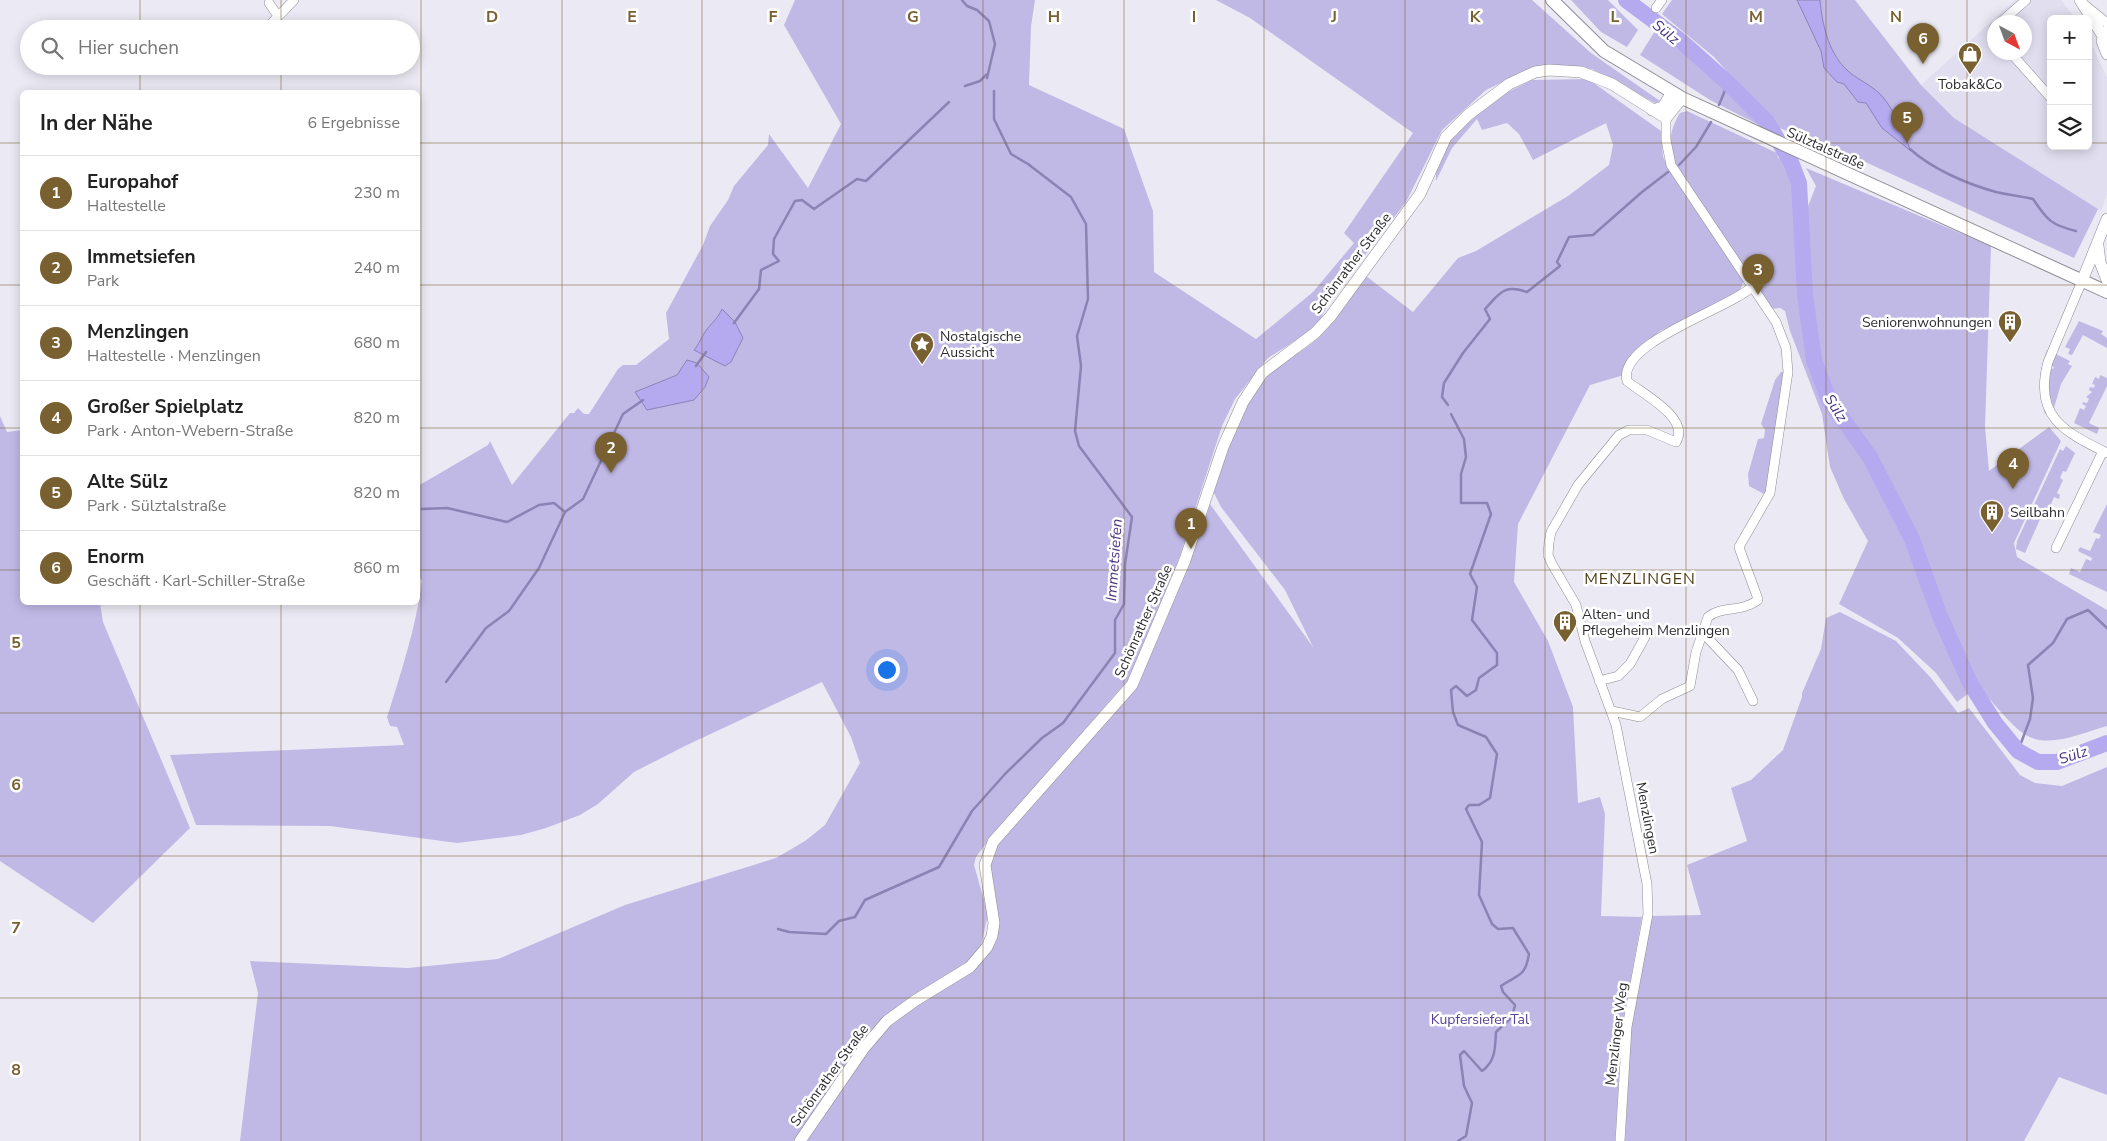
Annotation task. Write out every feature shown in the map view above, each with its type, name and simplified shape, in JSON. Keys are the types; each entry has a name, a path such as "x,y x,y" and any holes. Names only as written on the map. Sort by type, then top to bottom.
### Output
{"main road":[{"name":"Sülztalstraße","path":"1552,0 1604,51 1677,95 1815,160 2107,292"}],"street":[{"path":"274,20 294,0"},
{"path":"2008,15 2026,0"},
{"path":"269,3 278,16"},
{"path":"2083,3 2107,23"},
{"path":"2083,3 2086,11 2105,33 2102,46 2107,54"},
{"path":"2017,60 2047,94"},
{"name":"Schönrather Straße","path":"800,1141 859,1056 887,1022 916,1000 970,967 987,947 992,936 994,924 985,865 993,842 1124,696 1135,680 1185,560 1222,448 1243,402 1262,373 1307,340 1330,317 1414,204 1446,138 1491,96 1522,76 1542,71 1581,72 1600,78 1666,118"},
{"path":"1652,110 1663,107 1677,95"},
{"path":"1612,711 1640,716 1662,699 1687,689 1692,681 1696,652 1705,623 1715,612 1739,610 1758,600 1759,594 1748,577 1739,547 1770,493 1788,383 1788,362 1784,342 1776,322 1672,165 1666,140 1666,118 1677,95"},
{"path":"2056,548 2105,452 2077,438 2061,427 2053,417 2044,393 2045,374 2048,362 2107,219"},
{"path":"2098,244 2100,262 2107,280"},
{"name":"Menzlingen","path":"1644,931 1648,914 1647,884 1612,711 1599,681 1576,605 1548,555 1551,532 1578,485 1619,435 1638,429 1647,430 1676,442 1679,437 1680,429 1669,414 1652,397 1627,381 1628,370 1638,355 1668,331 1720,308 1744,295 1753,286"},
{"path":"1702,632 1738,670 1753,702"},
{"path":"1599,681 1618,676 1630,664 1645,637"},
{"name":"Menzlinger Weg","path":"1620,1141 1627,1027 1644,931"}],"shaded area":[{"path":"1797,0 1820,0 1824,27 1834,53 1849,72 1873,88 1887,102 1911,151 1882,128 1866,103 1858,102 1844,84 1837,82 1824,68 1821,51"},
{"path":"2015,0 2061,0 2073,15 2047,15 2047,150 2092,150 2092,45 2107,78 2107,194 2101,211 1954,118 1921,85 1987,25 1987,60 2032,60 2032,15 1998,15"},
{"path":"722,309 735,322 743,338 731,362 725,366 694,350"},
{"path":"687,360 697,363 709,377 705,387 694,400 647,410 635,392 677,375"}],"green space":[{"path":"795,0 1035,0 1031,26 1029,85 1124,129 1153,211 1154,272 1256,339 1313,292 1354,243 1344,233 1413,133 1250,18 1216,0 1532,0 1591,53 1660,101 1655,103 1592,69 1535,66 1486,90 1442,130 1406,202 1329,302 1317,327 1268,358 1235,399 1222,426 1176,568 1129,679 994,833 976,857 974,865 988,914 981,946 967,962 883,1018 803,1133 794,1141 240,1141 258,993 250,961 408,968 498,959 625,905 776,858 805,841 825,825 860,763 851,737 822,682 634,772 598,804 580,815 521,835 457,843 330,826 196,825 170,755 404,745 397,727 390,726 387,717 403,667 418,605 420,605 422,581 420,578 420,485 488,445 490,441 512,485 570,413 574,413 578,408 584,414 589,414 618,369 623,365 636,365 669,339 666,313 703,245 710,226 728,200 734,186 768,145 769,134 808,188 841,124 784,25"},
{"path":"1571,0 1608,0 1638,30 1627,47 1601,32"},
{"path":"1672,0 1855,0 1921,85 1954,118 2098,209 2074,258 1861,160 1777,127 1714,57 1662,14"},
{"path":"1655,31 1721,82 1759,125 1710,100 1640,55"},
{"name":"Kupfersiefer Tal","path":"1588,79 1661,131 1663,157 1669,169 1744,281 1739,292 1729,299 1660,331 1652,338 1624,375 1590,385 1518,524 1514,582 1548,641 1573,707 1578,803 1600,797 1605,814 1601,916 1642,917 1622,1027 1615,1141 806,1141 866,1053 892,1024 988,953 990,864 995,847 1123,703 1193,554 1210,504 1313,647 1285,590 1221,507 1213,491 1232,436 1245,408 1265,377 1311,344 1327,329 1366,276 1413,312 1458,258 1476,251 1568,196 1609,165 1613,145 1606,123 1533,160 1519,134 1507,123 1482,130 1477,119 1452,148 1436,181 1436,169 1448,142 1494,99 1532,80"},
{"path":"1687,111 1777,153 1778,158 1791,162 1796,236 1816,186 1806,168 1991,246 1985,427 1989,471 2049,427 2061,441 2014,543 2017,557 2107,610 2107,726 2062,739 2044,740 2028,736 2013,725 1981,689 1969,693 1957,702 1936,673 1898,638 1839,604 1868,541 1844,499 1830,467 1822,414 1790,331 1785,311 1780,308 1771,309 1677,169 1672,154 1671,134 1680,113"},
{"path":"2079,321 2103,331 2101,334 2107,338 2107,348 2083,335 2072,355 2068,354 2070,349 2065,347"},
{"path":"2047,350 2042,375 2042,389 2047,413 2045,414 2040,382 2042,366"},
{"path":"2056,354 2070,361 2068,364 2072,366 2061,384 2054,408 2049,378 2050,368 2053,369 2054,367 2051,366"},
{"path":"1781,372 1786,372 1766,495 1749,486 1748,474 1758,439 1764,438 1765,430 1761,424 1775,380"},
{"path":"2100,375 2107,378 2107,386 2089,423 2099,428 2097,434 2074,423 2080,408 2084,410 2086,406 2082,404 2083,402 2087,403 2089,399 2086,397 2092,392 2089,390 2090,387 2094,388 2095,385 2092,384 2095,377 2099,379"},
{"path":"0,416 7,432 20,430 20,605 100,605 103,622 190,828 93,923 0,861"},
{"path":"2066,446 2075,453 2066,472 2063,471 2060,478 2063,480 2057,493 2060,495 2059,499 2054,497 2047,514 2051,516 2049,520 2041,517 2025,553 2016,549 2017,541 2060,449 2063,451"},
{"path":"2107,504 2107,592 2069,574 2071,568 2080,572 2086,559 2091,561 2092,558 2078,551 2080,547 2090,551 2096,538 2099,539 2101,535 2093,532"},
{"path":"1840,612 1896,641 1931,678 1958,713 1969,708 2020,775 2035,783 2062,786 2107,767 2107,1095 2059,1077 2024,1141 1625,1141 1631,1028 1650,916 1701,915 1687,865 1747,841 1731,788 1751,780 1783,750 1802,693 1821,649 1826,618"}],"waterway":[{"name":"Immetsiefen","path":"962,0 967,6 977,10 989,21 995,44 987,78"},
{"name":"Sülz","path":"1626,0 1681,41 1728,83 1767,122 1791,162 1799,183 1805,295 1814,360 1829,400 1870,457 1912,539 1939,614 1970,683 1995,723 2018,751 2038,762 2057,762 2107,743"},
{"path":"965,86 980,81 987,74"},
{"path":"1719,105 1728,83"},
{"name":"Immetsiefen","path":"778,929 789,932 826,934 839,921 855,917 865,900 939,867 972,811 1005,774 1042,738 1063,723 1115,653 1115,620 1124,604 1125,564 1132,517 1079,446 1075,431 1081,366 1077,336 1088,299 1086,224 1071,197 1028,164 1011,154 994,119 994,91"},
{"path":"734,323 759,289 761,270 779,261 773,254 774,239 795,201 802,200 814,209 857,179 866,181 949,102"},
{"path":"1679,165 1696,147 1711,122"},
{"path":"1910,149 1939,169 1973,185 1996,192 2033,199 2050,221 2076,231"},
{"path":"1448,405 1442,397 1444,383 1463,353 1490,319 1485,309 1495,298 1499,294 1513,289 1527,292 1560,266 1557,262 1569,237 1593,235 1668,172"},
{"path":"696,366 706,352"},
{"path":"446,682 486,628 509,611 539,568 565,512 583,499 623,414 643,400"},
{"path":"1451,414 1464,439 1466,457 1461,474 1461,503 1487,503 1491,514 1470,574 1477,587 1472,620 1497,653 1497,665 1479,678 1476,690 1467,696 1456,686 1451,690 1453,712 1458,725 1486,737 1497,754 1490,798 1479,805 1469,805 1466,809 1482,842 1479,895 1492,924 1498,929 1513,928 1529,954 1523,972 1501,986 1503,992 1515,1005 1512,1017 1496,1032 1494,1053 1490,1063 1482,1071 1464,1051 1460,1055 1464,1086 1472,1103 1466,1136 1458,1141"},
{"path":"422,509 447,508 507,522 539,505 554,503 565,512"},
{"path":"2018,751 2030,719 2033,698 2028,665 2053,643 2067,619 2088,610 2107,628"}],"place":[{"name":"Enorm","path":"1923,64"},
{"name":"Tobak&Co","path":"1970,75"},
{"name":"Alte Sülz","path":"1907,143"},
{"name":"Menzlingen","path":"1758,295"},
{"name":"Seniorenwohnungen","path":"2010,343"},
{"name":"Nostalgische Aussicht","path":"922,365"},
{"name":"Immetsiefen","path":"611,473"},
{"name":"Großer Spielplatz","path":"2013,489"},
{"name":"Seilbahn","path":"1992,533"},
{"name":"Europahof","path":"1191,549"},
{"name":"Alten- und Pflegeheim Menzlingen","path":"1565,643"}],"district":[{"name":"MENZLINGEN","path":"1640,578"}]}
